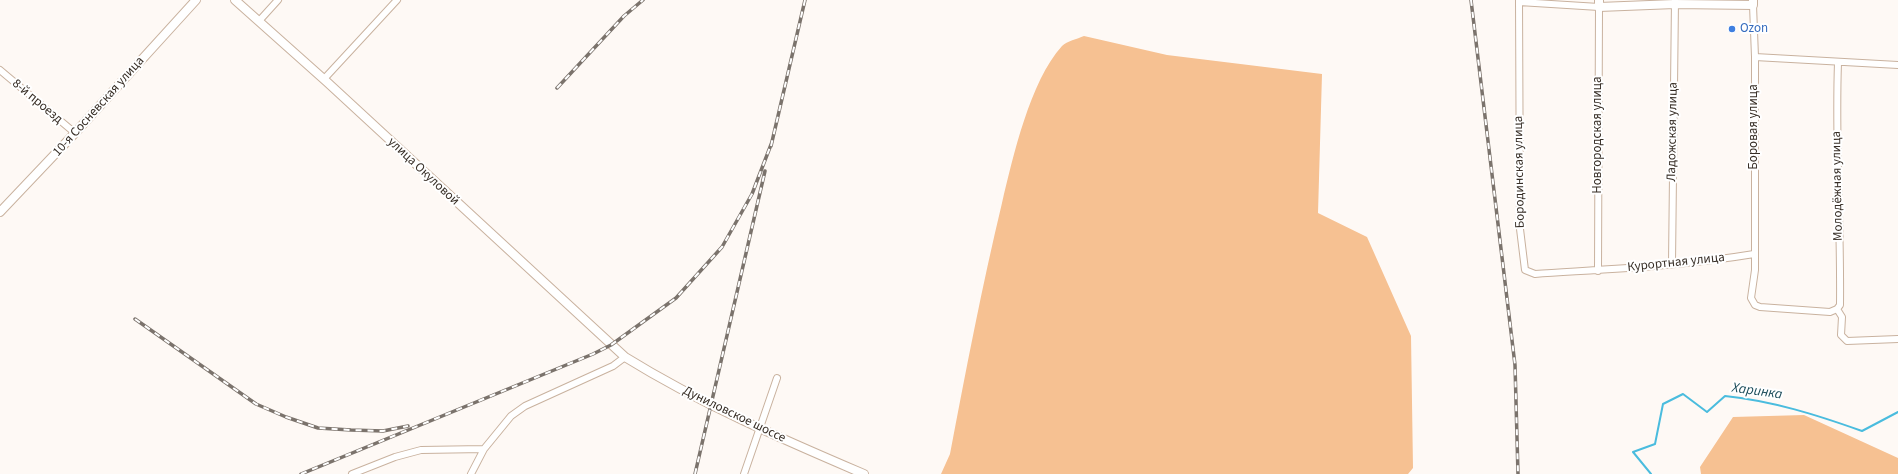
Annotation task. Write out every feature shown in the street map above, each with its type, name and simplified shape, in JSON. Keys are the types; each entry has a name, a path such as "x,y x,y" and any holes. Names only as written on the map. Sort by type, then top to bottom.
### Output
{"street":[{"name":"10-я Сосневская улица","path":"0,212 75,134 196,0"},
{"name":"улица Окуловой","path":"235,0 324,79 611,345"},
{"path":"259,21 278,0"},
{"path":"324,79 397,0"},
{"path":"1519,1 1599,4 1753,2"},
{"name":"Бородинская улица","path":"1519,1 1520,229 1525,270 1535,274 1598,271"},
{"name":"Ладожская улица","path":"1672,263 1675,2"},
{"name":"Боровая улица","path":"1753,2 1755,57 1754,270 1750,292 1751,298 1756,305 1830,312 1837,309"},
{"name":"Новгородская улица","path":"1598,271 1599,4"},
{"path":"1755,57 1838,63 1898,64"},
{"name":"Молодёжная улица","path":"1837,309 1840,304 1836,107 1838,63"},
{"name":"8-й проезд","path":"0,70 75,134"},
{"name":"Курортная улица","path":"1598,271 1724,259 1754,254"},
{"path":"1837,309 1842,317 1841,335 1847,341 1898,339"},
{"name":"Дуниловское шоссе","path":"611,345 625,357 682,391 760,429 864,474"},
{"path":"471,474 484,449 511,416 525,406 613,366 625,357"},
{"path":"744,474 777,378"},
{"path":"352,474 395,457 421,450 484,449"}],"shaded area":[{"path":"1084,36 1167,55 1322,74 1318,213 1367,237 1411,336 1413,468 1408,474 941,474 950,454 988,265 1017,142 1024,120 1041,79 1051,61 1064,44"},
{"path":"1804,415 1898,458 1898,474 1701,474 1700,467 1733,417"}],"waterway":[{"name":"Харинка","path":"1651,474 1633,452 1655,444 1663,404 1683,394 1707,412 1725,396 1743,398 1795,409 1862,431 1898,412"}],"railway":[{"path":"557,88 624,16 643,0"},
{"path":"771,146 805,0"},
{"path":"1471,0 1515,365 1518,474"},
{"path":"301,474 593,354 611,345 676,298 722,247 752,194 772,142"},
{"path":"695,474 765,171"},
{"path":"135,319 256,404 286,417 318,428 383,431 408,426"}],"place":[{"name":"Ozon","path":"1732,29"}]}
